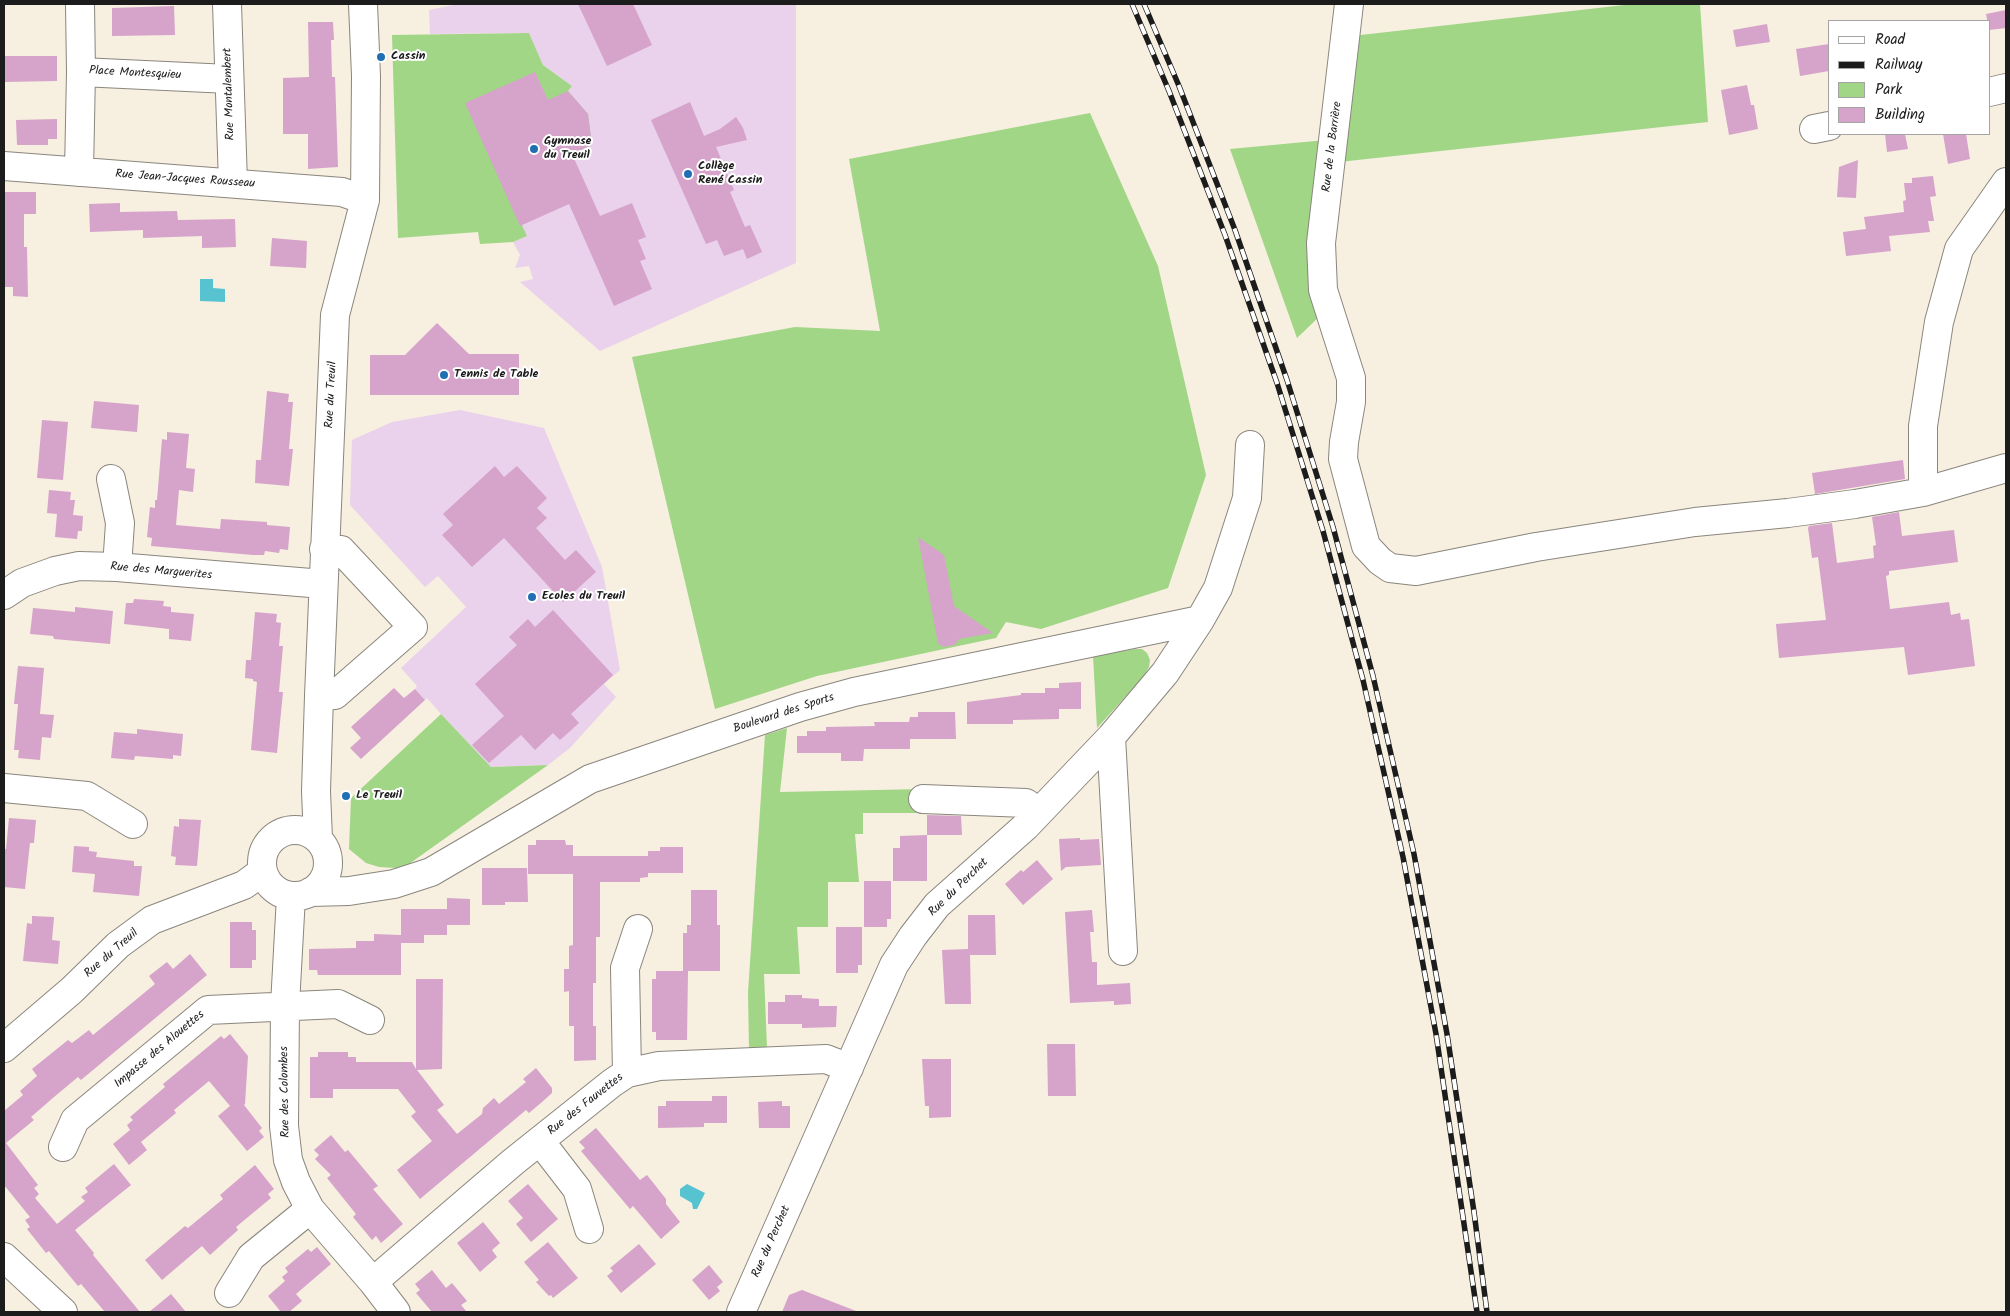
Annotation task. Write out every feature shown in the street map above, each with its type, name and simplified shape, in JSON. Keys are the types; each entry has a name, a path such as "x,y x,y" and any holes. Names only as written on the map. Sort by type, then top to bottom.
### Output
{"street":[{"path":"80,4 81,72"},
{"name":"Rue Montalembert","path":"227,4 233,184"},
{"name":"Rue du Treuil","path":"323,850 316,791 324,549 335,315 365,200 367,4"},
{"name":"Rue de la Barrière","path":"1350,4 1321,243 1323,290 1351,378 1351,402 1343,459 1366,546 1380,561 1390,568 1416,571 1536,547 1648,529 1695,522 1846,506 1923,492 2006,468"},
{"name":"Place Montesquieu","path":"78,172 81,72 229,79"},
{"path":"1990,92 2006,88"},
{"name":"Rue Jean-Jacques Rousseau","path":"4,166 342,192 365,200"},
{"path":"1923,492 1923,426 1939,322 1959,249 2006,182"},
{"name":"Rue du Perchet","path":"741,1312 894,965 913,936 938,905 1026,826 1111,737 1166,673 1200,620 1218,588 1246,498 1250,445"},
{"path":"111,479 120,523 117,567"},
{"path":"319,696 335,695 413,627 341,550 324,549"},
{"name":"Rue des Marguerites","path":"4,595 22,583 55,571 79,566 117,567 323,584"},
{"name":"Boulevard des Sports","path":"300,894 350,891 394,884 431,872 590,779 800,707 854,692 1200,620"},
{"path":"1111,737 1123,951"},
{"path":"4,788 88,796 133,824"},
{"path":"283,832 316,791"},
{"path":"923,799 1026,803 1039,812"},
{"path":"298,830 306,832 323,850 327,870 324,879 318,887 300,894 273,887 263,871 262,861 268,844 275,836 283,832 298,830"},
{"name":"Boulevard des Sports","path":"323,850 350,875 394,884"},
{"name":"Rue du Treuil","path":"4,1048 72,990 118,945 152,920 244,885 263,871"},
{"name":"Rue des Colombes","path":"300,894 285,1005 285,1135 288,1160 296,1182 310,1209 373,1282 396,1312"},
{"path":"627,1074 625,968 638,929"},
{"name":"Impasse des Alouettes","path":"63,1147 75,1120 208,1010 338,1004 370,1020"},
{"name":"Rue des Fauvettes","path":"373,1282 540,1141 612,1083 627,1074 659,1066 826,1059 849,1068"},
{"path":"540,1141 577,1189 589,1229"},
{"path":"230,1293 251,1257 310,1209"},
{"path":"4,1257 63,1312"}],"shaded area":[{"name":"Collège René Cassin","path":"458,4 796,4 796,263 600,351 520,282 533,279 529,266 515,268 520,255 513,242 527,236 522,225 572,154 587,114 568,91 572,86 543,65 529,33 430,34 429,10"},
{"name":"Ecoles du Treuil","path":"460,410 544,428 602,567 620,670 604,684 616,697 570,748 548,765 491,767 427,698 425,700 415,689 417,686 401,668 466,607 438,576 425,587 350,505 352,440 392,422"}],"green space":[{"path":"1633,4 1700,4 1708,122 1339,162 1352,36"},
{"path":"529,33 543,65 572,86 568,91 588,114 592,145 572,154 522,225 527,236 513,242 480,244 478,232 398,238 392,35"},
{"path":"1090,113 1158,266 1206,475 1168,588 1041,629 1006,622 996,638 817,676 715,709 632,357 795,327 880,331 849,159"},
{"path":"1326,140 1322,314 1297,338 1230,149"},
{"path":"1142,649 1147,653 1150,660 1149,667 1144,676 1097,728 1093,656"},
{"path":"441,714 491,767 548,765 409,864 396,868 379,867 366,863 349,849 351,798"},
{"path":"787,728 780,792 924,789 922,813 863,813 863,834 855,834 859,882 828,882 828,927 797,927 800,974 764,974 767,1048 749,1048 748,993 765,735"}],"water":[{"path":"200,279 213,279 213,288 225,289 225,302 200,301"},
{"path":"687,1184 705,1193 697,1209 693,1209 692,1203 680,1196 680,1189"}],"building":[{"path":"578,4 633,4 652,45 607,66"},
{"path":"174,6 175,35 112,36 112,8"},
{"path":"2006,10 2006,28 1990,30 1990,20 1987,20 1986,14"},
{"path":"308,22 333,22 334,40 331,40 332,77 335,77 338,167 308,169 308,134 283,134 283,78 309,77"},
{"path":"1767,24 1770,42 1736,47 1733,30"},
{"path":"1828,44 1828,71 1800,76 1796,49"},
{"path":"4,56 57,56 57,81 4,82"},
{"name":"Gymnase du Treuil","path":"535,72 548,100 568,91 588,114 592,145 572,154 600,216 632,203 646,237 638,240 646,259 640,261 652,289 614,306 569,204 520,226 465,103"},
{"path":"1747,85 1751,105 1754,105 1758,129 1729,135 1721,90"},
{"path":"690,102 704,136 720,129 736,117 743,128 747,140 716,147 734,190 730,192 745,227 750,225 762,252 747,259 743,249 724,256 717,240 706,244 651,120"},
{"path":"57,119 57,139 48,139 48,145 17,145 16,120"},
{"path":"1885,135 1905,135 1908,149 1887,152"},
{"path":"1943,135 1966,135 1970,159 1948,164"},
{"path":"1858,160 1856,198 1837,197 1839,167"},
{"path":"1933,176 1936,196 1930,197 1934,221 1928,221 1930,232 1889,236 1891,251 1846,256 1843,232 1866,229 1864,217 1904,212 1903,201 1906,200 1904,183 1912,183 1912,178"},
{"path":"4,192 36,192 36,214 24,214 24,247 27,247 28,297 13,296 13,287 4,287"},
{"path":"120,203 120,212 177,211 178,220 235,219 236,247 202,248 202,236 143,238 143,230 90,232 89,204"},
{"path":"272,238 307,241 306,268 270,266"},
{"name":"Tennis de Table","path":"437,323 469,354 519,354 519,395 370,395 370,355 405,355"},
{"path":"267,391 289,394 288,402 293,402 289,449 293,449 289,486 255,483 256,460 261,460"},
{"path":"94,401 139,405 137,432 91,428"},
{"path":"42,420 68,422 63,480 37,478"},
{"path":"167,432 189,434 186,468 195,469 193,492 179,490 176,525 220,529 221,519 267,522 267,525 290,527 288,550 280,549 279,553 265,551 264,555 253,555 151,546 152,538 147,537 150,507 155,508 155,500 157,500 162,439 167,440"},
{"path":"1903,460 1905,479 1815,494 1812,473"},
{"path":"495,466 504,477 517,466 547,498 537,508 547,518 536,528 565,560 576,550 596,572 563,602 504,538 472,567 442,535 453,525 443,514"},
{"path":"49,490 71,492 70,500 75,500 73,515 83,516 82,531 78,531 77,539 55,537 57,514 47,513"},
{"path":"1899,512 1902,536 1954,530 1958,562 1889,571 1889,575 1886,576 1890,609 1949,602 1951,615 1960,613 1961,620 1969,619 1975,666 1908,675 1904,647 1779,658 1776,624 1826,620 1818,557 1812,558 1809,526 1832,523 1837,563 1874,558 1873,546 1876,545 1872,517"},
{"path":"918,537 944,555 954,606 993,633 959,639 955,645 943,647 938,643"},
{"path":"134,599 164,601 163,606 171,607 171,612 194,614 191,641 169,639 169,629 124,624 126,603 133,603"},
{"path":"75,607 113,611 110,644 54,639 53,636 30,634 33,608 75,612"},
{"path":"553,610 613,675 571,714 579,723 560,740 553,733 535,750 521,735 489,763 472,745 504,716 475,684 517,645 509,637 528,619 535,627"},
{"path":"255,612 277,614 276,622 281,623 279,646 283,646 279,692 283,692 277,753 251,750 257,682 253,681 253,679 245,678 246,660 251,660"},
{"path":"18,666 44,668 40,714 54,715 51,738 42,737 40,760 18,758 19,750 14,750 18,704 14,704"},
{"path":"1081,682 1081,709 1059,709 1059,719 1013,720 1013,724 967,724 967,702 1021,695 1021,693 1045,693 1045,688 1059,688 1059,683"},
{"path":"394,688 404,698 415,689 425,700 361,759 350,748 361,738 351,727"},
{"path":"918,712 955,712 956,739 910,739 910,749 864,749 863,761 841,761 841,753 797,753 797,736 807,736 807,731 826,731 826,727 875,726 874,722 909,722 910,717 918,717"},
{"path":"137,729 183,734 181,756 173,755 173,759 135,756 134,760 111,758 114,732 137,734"},
{"path":"927,815 961,816 962,835 927,835"},
{"path":"9,818 36,820 34,843 30,843 25,889 4,887 4,849 6,849"},
{"path":"179,819 201,820 197,866 175,865 176,857 171,856 174,826 179,827"},
{"path":"927,835 927,881 893,881 893,848 900,848 900,836"},
{"path":"1080,838 1080,840 1099,839 1101,865 1066,867 1061,871 1059,839"},
{"path":"536,840 565,840 566,845 573,845 573,856 648,856 648,851 660,851 660,847 683,847 683,873 648,873 648,877 640,878 640,882 600,882 600,937 596,937 596,983 593,983 593,1026 596,1026 596,1060 574,1061 574,1026 569,1026 569,991 564,992 564,969 569,969 569,946 573,945 573,874 528,874 528,845 536,845"},
{"path":"74,846 89,847 89,851 97,852 96,857 134,861 134,866 142,866 139,896 93,892 95,874 72,872"},
{"path":"1037,860 1053,879 1023,905 1005,884 1021,870 1023,872"},
{"path":"482,868 527,868 528,902 482,905"},
{"path":"864,881 891,881 891,919 887,919 887,927 864,927"},
{"path":"691,890 717,890 717,925 720,925 720,971 688,971 687,1040 656,1040 656,1032 652,1032 652,979 656,979 656,971 683,971 683,933 687,933 687,925 691,925"},
{"path":"447,898 470,899 470,925 447,925 447,935 424,935 424,943 401,943 401,975 318,975 317,970 309,970 309,949 356,948 356,941 374,941 374,934 401,935 401,909 447,909"},
{"path":"1092,910 1094,932 1090,932 1092,962 1097,962 1097,985 1130,983 1131,1004 1114,1005 1114,1001 1070,1003 1065,912"},
{"path":"968,915 995,915 996,955 970,955 971,1004 945,1004 942,950 968,949"},
{"path":"32,916 54,917 52,940 60,941 58,964 23,961 27,923 32,924"},
{"path":"230,922 252,922 252,930 256,930 256,960 252,960 252,968 230,968"},
{"path":"836,927 862,927 862,965 858,965 858,973 836,973"},
{"path":"190,954 207,975 81,1080 78,1077 54,1097 31,1117 34,1120 6,1143 38,1185 34,1188 39,1194 35,1198 57,1224 85,1201 81,1197 88,1192 85,1188 114,1164 131,1185 75,1230 140,1312 105,1312 81,1284 78,1286 49,1251 46,1253 27,1229 30,1227 25,1220 30,1217 4,1185 4,1111 23,1095 20,1091 37,1076 32,1069 68,1040 72,1043 89,1030 93,1035 155,984 149,976 167,962 173,969"},
{"path":"416,979 443,979 442,1069 417,1070 444,1105 437,1110 457,1134 482,1114 483,1108 494,1098 499,1104 526,1082 523,1079 536,1068 552,1088 552,1093 529,1113 526,1110 420,1199 397,1170 432,1141 411,1116 416,1112 398,1089 333,1089 333,1098 310,1098 310,1057 318,1057 318,1052 348,1052 348,1057 356,1057 356,1062 412,1062 416,1069"},
{"path":"785,995 802,995 802,998 819,999 819,1006 837,1006 836,1027 802,1028 802,1024 768,1024 768,1002 785,1002"},
{"path":"230,1034 248,1056 244,1105 262,1128 259,1131 264,1137 247,1151 218,1116 230,1106 209,1081 174,1110 176,1113 141,1142 147,1150 129,1165 113,1144 130,1130 127,1125 133,1120 130,1117 165,1087 163,1084 221,1036 224,1039"},
{"path":"1047,1044 1075,1044 1076,1096 1048,1096"},
{"path":"922,1059 951,1059 951,1117 929,1118 929,1106 925,1106"},
{"path":"712,1096 727,1096 727,1123 704,1123 704,1127 658,1128 658,1106 666,1106 666,1101 712,1101"},
{"path":"782,1101 782,1106 790,1106 790,1128 759,1128 758,1102"},
{"path":"596,1128 640,1180 647,1175 666,1199 666,1204 680,1222 661,1239 633,1206 630,1209 581,1151 585,1148 579,1142"},
{"path":"331,1135 345,1152 348,1150 378,1186 373,1189 403,1224 381,1243 376,1236 372,1240 353,1217 356,1214 327,1178 331,1175 315,1159 319,1155 314,1150"},
{"path":"255,1165 274,1189 268,1194 271,1198 236,1227 238,1230 210,1255 202,1246 162,1280 145,1260 185,1226 188,1228 223,1199 220,1195"},
{"path":"528,1184 558,1219 531,1242 516,1224 523,1218 508,1201"},
{"path":"483,1222 500,1243 492,1250 497,1257 480,1272 457,1243"},
{"path":"548,1242 578,1278 553,1298 536,1282 539,1280 524,1262"},
{"path":"639,1244 656,1264 621,1293 607,1276 613,1271 610,1268"},
{"path":"317,1247 331,1264 296,1294 302,1301 289,1312 281,1312 268,1296 285,1281 282,1277 288,1272 285,1268 308,1249 311,1252"},
{"path":"709,1265 723,1282 717,1287 720,1291 709,1300 692,1280"},
{"path":"432,1270 446,1288 452,1283 467,1301 461,1305 467,1312 432,1312 416,1293 420,1290 415,1284"},
{"path":"802,1290 856,1312 782,1312 789,1295"},
{"path":"171,1294 186,1312 149,1312"}],"railway":[{"path":"1132,4 1169,91 1225,235 1277,383 1323,531 1363,680 1403,857 1436,1034 1477,1312"},
{"path":"1144,4 1179,86 1235,230 1287,380 1333,527 1373,676 1414,854 1447,1034 1487,1312"}],"place":[{"name":"Cassin","path":"381,57"},
{"name":"Gymnase du Treuil","path":"534,149"},
{"name":"Collège René Cassin","path":"688,174"},
{"name":"Tennis de Table","path":"444,375"},
{"name":"Ecoles du Treuil","path":"532,597"},
{"name":"Le Treuil","path":"346,796"}]}
